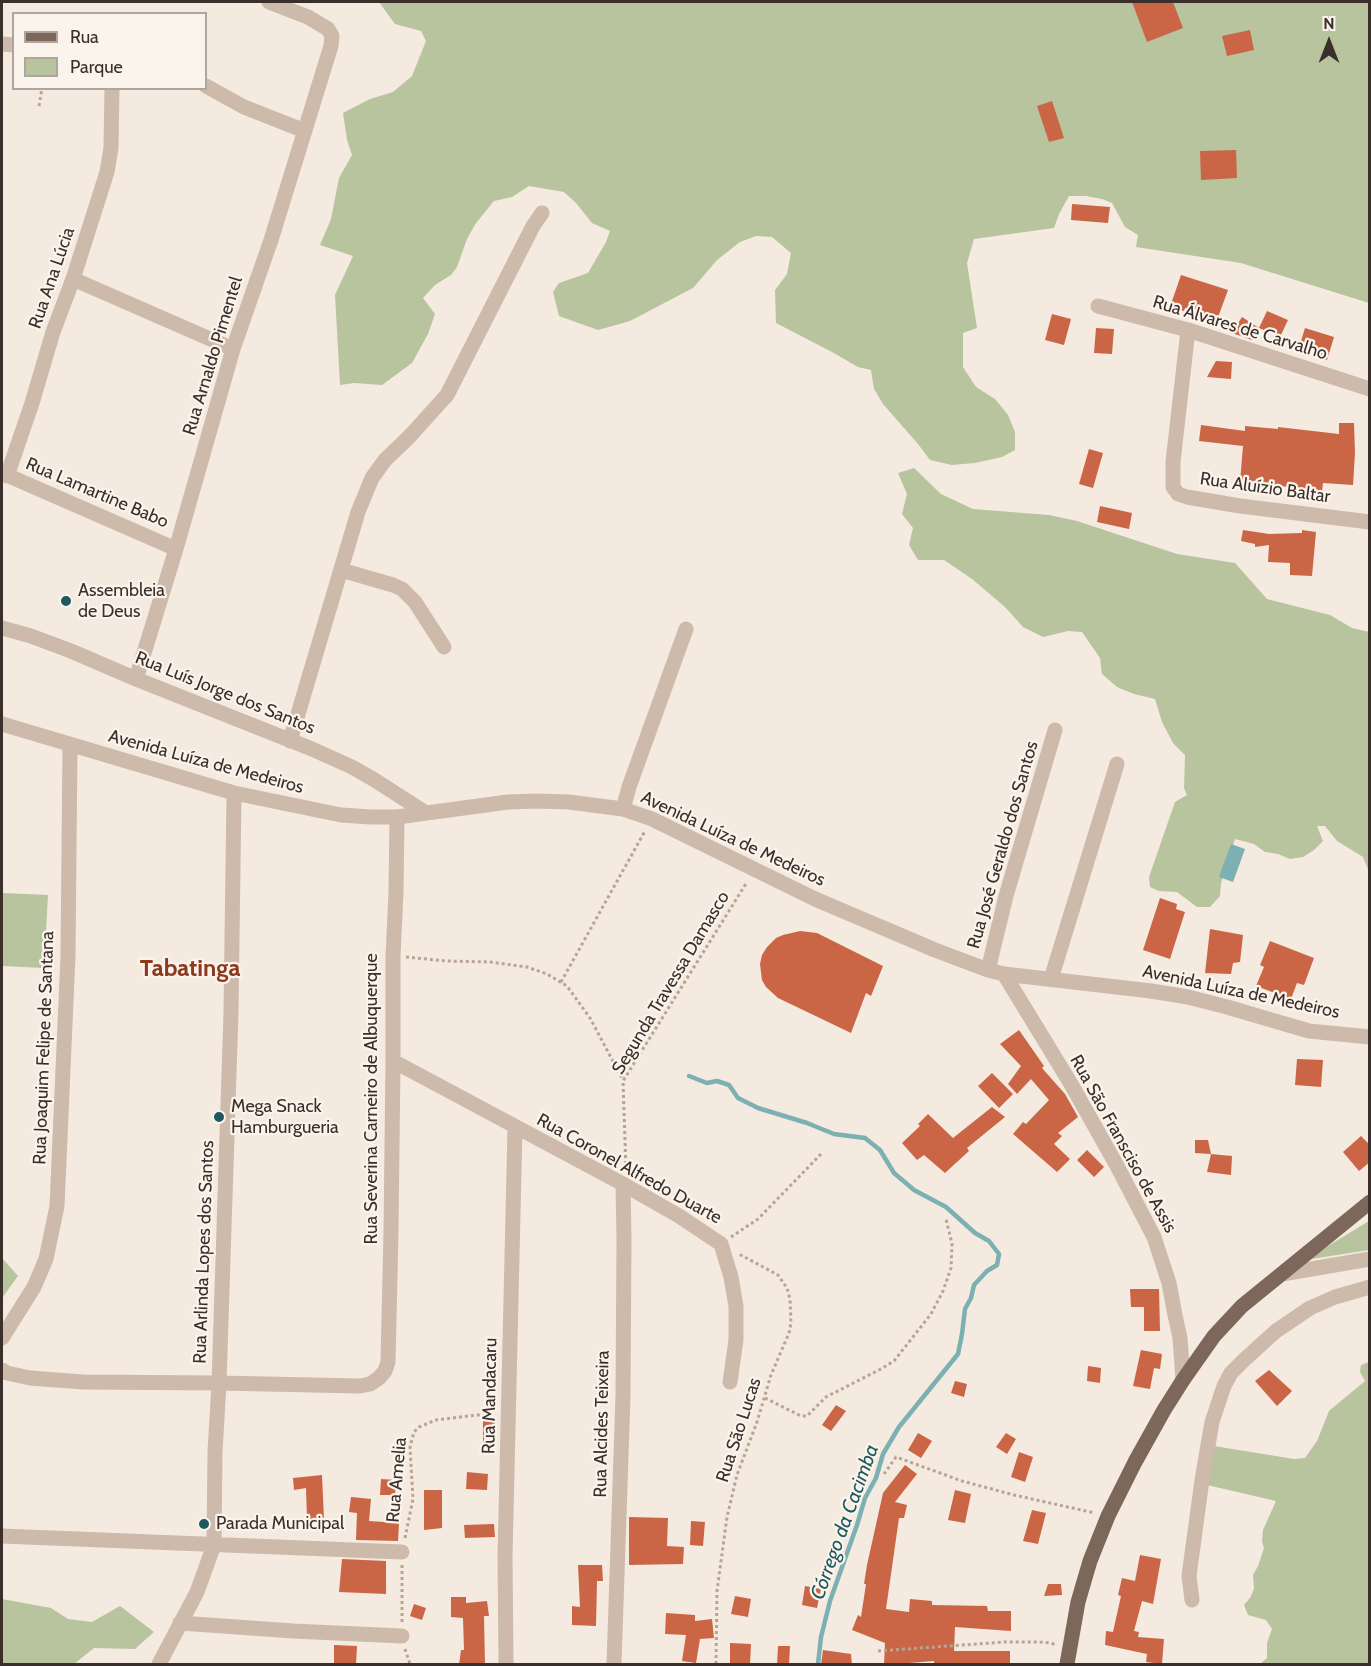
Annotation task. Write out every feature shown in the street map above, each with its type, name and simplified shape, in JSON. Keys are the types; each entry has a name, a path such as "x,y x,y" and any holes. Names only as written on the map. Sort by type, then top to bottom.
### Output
{"main road":[{"path":"1068,1657 1078,1602 1090,1561 1108,1516 1141,1452 1183,1380 1214,1336 1242,1306 1370,1202"}],"street":[{"name":"Rua Arnaldo Pimentel","path":"136,679 233,349 331,46 332,36 328,29 308,17 269,2"},
{"path":"207,87 244,107 304,131"},
{"name":"Rua Ana Lúcia","path":"4,474 32,403 110,160 112,90"},
{"path":"290,741 358,512 372,478 385,460 447,395 533,226 542,213"},
{"path":"73,279 233,349"},
{"name":"Rua Álvares de Carvalho","path":"1098,306 1188,330 1370,389"},
{"name":"Rua Aluízio Baltar","path":"1188,330 1173,462 1173,487 1178,494 1240,507 1370,522"},
{"name":"Rua Lamartine Babo","path":"4,474 176,549"},
{"path":"341,570 402,589 415,602 444,647"},
{"name":"Rua Luís Jorge dos Santos","path":"2,628 61,647 312,749 352,767 426,813"},
{"path":"623,809 686,629"},
{"name":"Avenida Luíza de Medeiros","path":"2,724 234,793 341,815 397,817 508,802 537,801 569,802 623,809 652,819 863,920 988,970 1004,974 1188,997 1309,1031 1370,1037"},
{"name":"Rua José Geraldo dos Santos","path":"988,970 1006,896 1055,730"},
{"name":"Rua Joaquim Felipe de Santana","path":"2,1338 34,1287 46,1259 57,1206 68,956 70,746"},
{"path":"1051,979 1117,764"},
{"name":"Rua Arlinda Lopes dos Santos","path":"159,1665 197,1592 214,1545 231,1012 234,793"},
{"name":"Rua Severina Carneiro de Albuquerque","path":"219,1383 360,1386 370,1384 379,1378 388,1362 397,817"},
{"name":"Rua São Fransciso de Assis","path":"1004,974 1071,1084 1154,1237 1169,1283 1180,1338 1183,1380"},
{"name":"Rua Coronel Alfredo Duarte","path":"393,1062 679,1216 721,1244 731,1277 736,1306 736,1340 730,1382"},
{"name":"Rua Mandacaru","path":"510,1662 505,1556 515,1128"},
{"name":"Rua Alcides Teixeira","path":"614,1665 623,1396 624,1186"},
{"path":"1282,1274 1370,1258"},
{"path":"1192,1600 1189,1576 1202,1480 1212,1422 1224,1386 1231,1373 1276,1331 1310,1308 1328,1299 1370,1287"},
{"path":"2,1370 30,1378 83,1382 219,1383"},
{"path":"2,1536 402,1552"},
{"path":"180,1623 402,1636"}],"path":[{"path":"39,106 42,90"},
{"path":"561,982 652,819"},
{"name":"Segunda Travessa Damasco","path":"624,1186 623,1081 756,869"},
{"path":"393,956 490,962 527,967 547,974 567,986 590,1018 623,1081"},
{"path":"721,1244 758,1219 823,1152"},
{"path":"765,1398 801,1416 807,1416 826,1397 894,1361 931,1314 943,1291 951,1268 952,1244 946,1219"},
{"name":"Rua São Lucas","path":"716,1665 717,1591 728,1517 737,1476 791,1323 790,1299 787,1288 778,1275 721,1244"},
{"name":"Rua Amelia","path":"410,1665 402,1636 402,1552 413,1498 410,1447 414,1432 419,1426 452,1417 510,1416"},
{"path":"884,1474 896,1457 972,1484 1108,1516"},
{"path":"878,1651 980,1643 1038,1642 1051,1643 1068,1657"}],"green space":[{"path":"379,2 1369,2 1369,303 1241,263 1136,247 1138,235 1125,227 1112,203 1086,196 1069,196 1054,228 974,239 967,263 977,328 963,333 963,367 976,387 995,399 1008,415 1015,432 1015,450 1002,457 952,465 930,460 883,404 874,389 871,370 858,367 776,323 775,290 787,274 791,253 772,237 756,236 740,242 717,260 693,288 630,321 598,330 559,316 553,292 559,283 588,273 610,231 592,223 564,192 529,186 512,197 494,201 476,223 467,239 457,267 451,275 435,285 423,298 435,314 428,334 412,363 382,385 354,383 340,385 335,295 353,256 320,245 331,219 339,178 352,155 343,113 370,99 393,92 412,76 426,41 421,31 395,24"},
{"path":"914,468 941,494 973,509 1049,515 1077,521 1177,554 1235,563 1267,599 1330,615 1352,628 1369,632 1369,872 1363,857 1337,841 1325,826 1317,826 1323,841 1303,857 1290,859 1265,852 1254,844 1235,839 1221,883 1220,896 1210,907 1197,907 1177,892 1159,891 1150,887 1149,877 1175,802 1187,795 1184,788 1185,755 1173,743 1162,722 1155,699 1117,687 1102,674 1100,658 1082,632 1068,631 1043,637 1023,627 1005,607 972,579 944,560 918,560 909,545 913,528 902,514 907,494 898,473"},
{"path":"2,893 48,895 44,968 2,966"},
{"path":"1369,1221 1369,1250 1305,1260"},
{"path":"2,1258 18,1276 2,1298"},
{"path":"1369,1362 1369,1664 1260,1664 1267,1658 1267,1643 1272,1629 1266,1620 1248,1615 1244,1605 1254,1589 1253,1575 1264,1548 1263,1530 1276,1501 1207,1485 1214,1446 1294,1459 1305,1458 1317,1441 1329,1411 1365,1381 1360,1372 1361,1365"},
{"path":"2,1599 51,1608 68,1619 92,1622 120,1606 154,1632 135,1649 94,1648 74,1664 2,1664"}],"water":[{"path":"1231,844 1245,849 1233,882 1219,877"}],"building":[{"path":"1132,2 1173,2 1183,28 1147,42"},
{"path":"1250,30 1254,50 1227,56 1222,36"},
{"path":"1052,101 1064,138 1049,142 1037,106"},
{"path":"1236,150 1237,178 1201,180 1200,151"},
{"path":"1072,204 1110,207 1108,223 1071,220"},
{"path":"1181,275 1228,290 1217,320 1185,308 1184,311 1170,307"},
{"path":"1267,311 1288,320 1280,337 1259,328"},
{"path":"1052,314 1071,319 1064,345 1045,340"},
{"path":"1242,317 1259,328 1252,340 1232,333"},
{"path":"1096,328 1114,329 1112,354 1094,353"},
{"path":"1305,328 1334,337 1327,360 1298,351"},
{"path":"1216,361 1232,362 1231,379 1207,377"},
{"path":"1339,423 1354,423 1353,485 1323,483 1321,501 1309,500 1309,489 1240,482 1243,446 1199,441 1201,425 1245,431 1245,426 1278,429 1278,427 1339,434"},
{"path":"1089,449 1103,453 1093,488 1079,484"},
{"path":"1100,506 1132,513 1129,529 1097,522"},
{"path":"1243,530 1269,534 1302,533 1302,530 1316,532 1312,576 1290,575 1290,563 1268,562 1269,545 1255,547 1255,544 1241,541"},
{"path":"1160,898 1177,904 1176,909 1185,912 1170,959 1143,950"},
{"path":"1210,929 1243,935 1240,962 1233,963 1231,974 1205,973"},
{"path":"800,931 817,933 883,966 871,996 866,993 851,1033 778,998 762,980 760,964 767,947 776,938"},
{"path":"1270,941 1314,958 1304,985 1297,983 1291,999 1256,986 1264,967 1260,965"},
{"path":"1019,1030 1044,1066 1042,1068 1065,1094 1078,1117 1058,1133 1062,1136 1054,1144 1070,1159 1057,1172 1013,1134 1023,1122 1026,1124 1049,1100 1031,1079 1017,1094 1008,1084 1021,1066 1000,1044"},
{"path":"1297,1059 1323,1060 1321,1087 1295,1085"},
{"path":"992,1073 1013,1094 999,1108 978,1086"},
{"path":"992,1107 1005,1117 967,1148 969,1151 945,1173 924,1155 917,1160 902,1143 920,1126 918,1124 928,1114 953,1138"},
{"path":"1361,1136 1370,1145 1370,1162 1359,1171 1343,1152"},
{"path":"1195,1140 1208,1140 1211,1154 1195,1153"},
{"path":"1087,1150 1104,1167 1094,1177 1077,1160"},
{"path":"1211,1154 1232,1156 1231,1175 1207,1172"},
{"path":"1130,1289 1159,1289 1160,1331 1144,1331 1144,1307 1131,1307"},
{"path":"1141,1350 1162,1354 1160,1369 1154,1368 1150,1389 1133,1386"},
{"path":"1088,1366 1101,1368 1100,1383 1087,1381"},
{"path":"1269,1370 1292,1391 1277,1406 1255,1381"},
{"path":"955,1381 967,1384 964,1397 951,1393"},
{"path":"836,1405 846,1411 831,1431 822,1425"},
{"path":"483,1421 495,1421 495,1444 483,1444"},
{"path":"918,1433 932,1441 921,1458 908,1450"},
{"path":"1006,1433 1016,1439 1007,1454 996,1447"},
{"path":"1019,1452 1033,1457 1025,1482 1011,1477"},
{"path":"905,1465 917,1474 895,1502 907,1505 904,1518 899,1518 886,1609 909,1612 910,1599 932,1601 932,1605 987,1606 988,1611 1011,1611 1011,1631 955,1627 954,1651 1010,1651 1010,1665 934,1665 934,1661 884,1665 885,1643 852,1630 858,1615 861,1617 867,1565 883,1493"},
{"path":"467,1472 488,1474 487,1490 466,1489"},
{"path":"322,1475 324,1519 307,1519 306,1488 294,1490 293,1478"},
{"path":"381,1479 396,1480 395,1495 380,1495"},
{"path":"424,1490 442,1490 442,1528 424,1530"},
{"path":"955,1490 971,1494 965,1523 948,1520"},
{"path":"351,1497 371,1499 369,1521 399,1523 398,1541 356,1540 357,1513 349,1512"},
{"path":"1032,1510 1046,1513 1038,1544 1023,1541"},
{"path":"629,1517 668,1518 667,1546 684,1547 683,1564 629,1565"},
{"path":"691,1521 705,1522 703,1546 690,1545"},
{"path":"494,1524 495,1537 465,1538 464,1525"},
{"path":"1140,1555 1161,1559 1153,1604 1142,1601 1134,1631 1139,1632 1138,1637 1164,1639 1162,1664 1146,1662 1147,1654 1105,1645 1106,1631 1113,1632 1121,1596 1118,1595 1122,1578 1135,1581"},
{"path":"342,1559 386,1561 386,1594 339,1592"},
{"path":"578,1565 602,1565 603,1581 597,1581 596,1626 572,1625 572,1606 580,1607"},
{"path":"1048,1584 1061,1584 1062,1595 1044,1596"},
{"path":"805,1586 821,1589 817,1608 802,1605"},
{"path":"735,1596 751,1599 748,1617 731,1614"},
{"path":"451,1597 466,1597 466,1603 487,1601 489,1616 484,1616 485,1665 459,1665 461,1650 464,1650 463,1618 451,1617"},
{"path":"414,1604 426,1608 422,1620 410,1616"},
{"path":"666,1613 695,1615 695,1621 712,1619 714,1638 700,1639 696,1663 682,1661 686,1635 665,1634"},
{"path":"730,1643 751,1644 750,1665 730,1665"},
{"path":"334,1645 357,1646 356,1665 334,1665"},
{"path":"778,1646 790,1646 789,1665 777,1665"},
{"path":"823,1650 851,1654 852,1665 821,1665"}],"waterway":[{"name":"Córrego da Cacimba","path":"689,1076 707,1083 717,1081 729,1085 738,1098 758,1108 834,1134 865,1138 880,1150 894,1173 914,1190 946,1207 975,1233 989,1241 999,1254 997,1265 987,1271 974,1285 965,1309 958,1354 899,1427 883,1454 876,1478 865,1498 830,1601 821,1637 818,1664"}],"place":[{"name":"Assembleia de Deus","path":"66,601"},
{"name":"Mega Snack Hamburgueria","path":"219,1117"},
{"name":"Parada Municipal","path":"204,1524"}],"district":[{"name":"Tabatinga","path":"190,969"}]}
